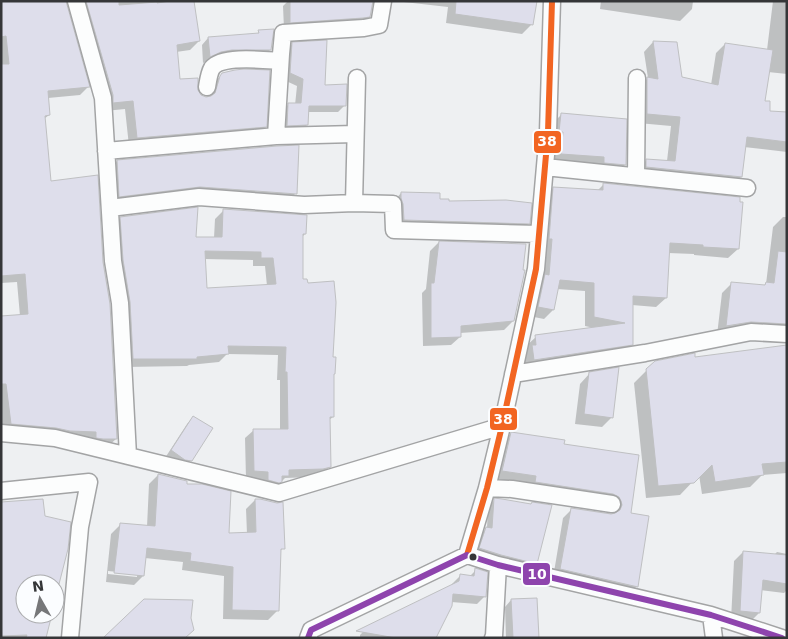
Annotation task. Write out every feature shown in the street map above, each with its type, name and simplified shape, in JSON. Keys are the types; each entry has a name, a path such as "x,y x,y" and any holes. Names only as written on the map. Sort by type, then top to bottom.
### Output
{"street":[{"path":"76,1 103,98 113,260 120,303 128,456"},
{"path":"276,136 283,33 364,28 379,25 383,1"},
{"path":"466,555 487,488 536,269 548,132 552,1"},
{"path":"207,87 211,70 217,63 231,59 280,60"},
{"path":"354,203 356,78"},
{"path":"636,176 637,78"},
{"path":"106,151 276,136 356,134"},
{"path":"545,167 747,188"},
{"path":"110,208 199,197 304,205 393,204 394,230 539,234"},
{"path":"513,374 645,353 750,332 787,334"},
{"path":"1,433 55,438 280,493 502,426"},
{"path":"1,491 89,482 80,527 70,638"},
{"path":"487,488 512,489 612,504"},
{"path":"308,638 311,630 466,555 498,565 711,615 782,638"},
{"path":"493,638 498,565"},
{"path":"711,615 714,638"}],"building":[{"path":"1,1 66,1 90,87 48,91 50,115 45,116 51,181 98,175 103,262 110,304 117,439 96,438 96,432 11,424 6,384 1,384 1,316 28,314 25,274 1,276 1,64 9,64 6,36 1,37"},
{"path":"86,1 119,1 119,5 194,1 200,41 177,45 180,79 198,78 198,90 201,95 206,97 215,93 222,73 244,69 270,70 267,127 137,138 133,101 113,103 113,95"},
{"path":"290,1 373,1 370,17 290,23"},
{"path":"456,1 537,1 533,25 455,14"},
{"path":"274,29 271,50 232,50 210,57 208,37 259,33 258,30"},
{"path":"327,40 325,85 347,84 346,106 309,106 308,125 287,126 288,103 301,103 303,79 290,73 292,42"},
{"path":"653,41 677,42 682,77 718,85 725,43 773,50 765,101 770,101 770,111 787,112 787,142 747,137 742,177 646,167 646,159 675,161 680,117 647,114 647,77 658,79"},
{"path":"561,113 627,119 626,165 604,163 604,157 561,154 563,132 559,132"},
{"path":"299,145 297,194 200,187 119,197 117,160"},
{"path":"603,183 740,197 740,202 743,202 739,249 670,243 667,298 633,296 633,345 534,360 532,345 536,345 535,335 625,323 594,317 594,283 560,280 554,310 538,307 545,274 549,275 552,239 549,239 553,187 603,190"},
{"path":"401,192 440,193 440,199 449,199 449,201 506,200 532,203 530,224 404,220"},
{"path":"198,207 196,237 222,237 223,209 307,215 306,234 303,234 303,279 307,279 308,283 334,281 336,302 333,357 336,357 334,417 330,417 331,467 289,470 289,476 282,476 282,482 279,483 268,480 268,472 254,471 253,429 288,429 287,372 285,372 286,347 228,346 229,354 197,357 197,359 133,359 130,302 123,260 120,217","holes":["205,251 261,252 261,258 273,258 276,284 207,288"]},
{"path":"439,241 526,244 523,270 525,270 514,321 461,326 461,337 431,338 431,283 434,283"},
{"path":"778,251 787,252 787,324 751,322 726,326 731,282 765,285 766,282 774,283"},
{"path":"787,345 787,462 762,464 764,475 715,482 712,465 694,483 658,486 646,369 655,361 695,353 695,357"},
{"path":"619,367 613,418 584,414 589,372"},
{"path":"193,416 213,428 192,461 185,460 171,450"},
{"path":"511,432 565,440 564,444 639,455 631,513 649,516 638,587 560,569 571,508 611,514 620,510 621,501 619,497 613,494 535,482 536,476 502,471"},
{"path":"158,474 187,481 187,484 202,484 231,491 229,533 256,532 255,499 277,503 283,502 285,549 281,549 279,611 232,610 233,567 190,561 191,553 147,548 144,576 114,573 120,523 155,526"},
{"path":"494,498 531,504 532,502 552,505 537,564 479,548 486,527 492,528"},
{"path":"43,499 45,516 71,522 68,549 62,574 15,574 15,624 50,624 46,638 26,638 27,635 1,636 1,502"},
{"path":"743,551 787,555 787,584 763,580 760,613 740,611"},
{"path":"475,568 488,572 486,597 453,594 452,606 436,638 396,638 356,631 459,581 460,574 474,576"},
{"path":"537,598 539,638 513,638 511,599"},
{"path":"144,599 193,600 191,618 194,630 185,638 103,638"}],"transit line":[{"name":"38","path":"467,555 487,488 502,426 536,269 548,132 552,1"},
{"name":"10","path":"308,638 311,630 467,555 498,565 711,615 782,638"}]}
